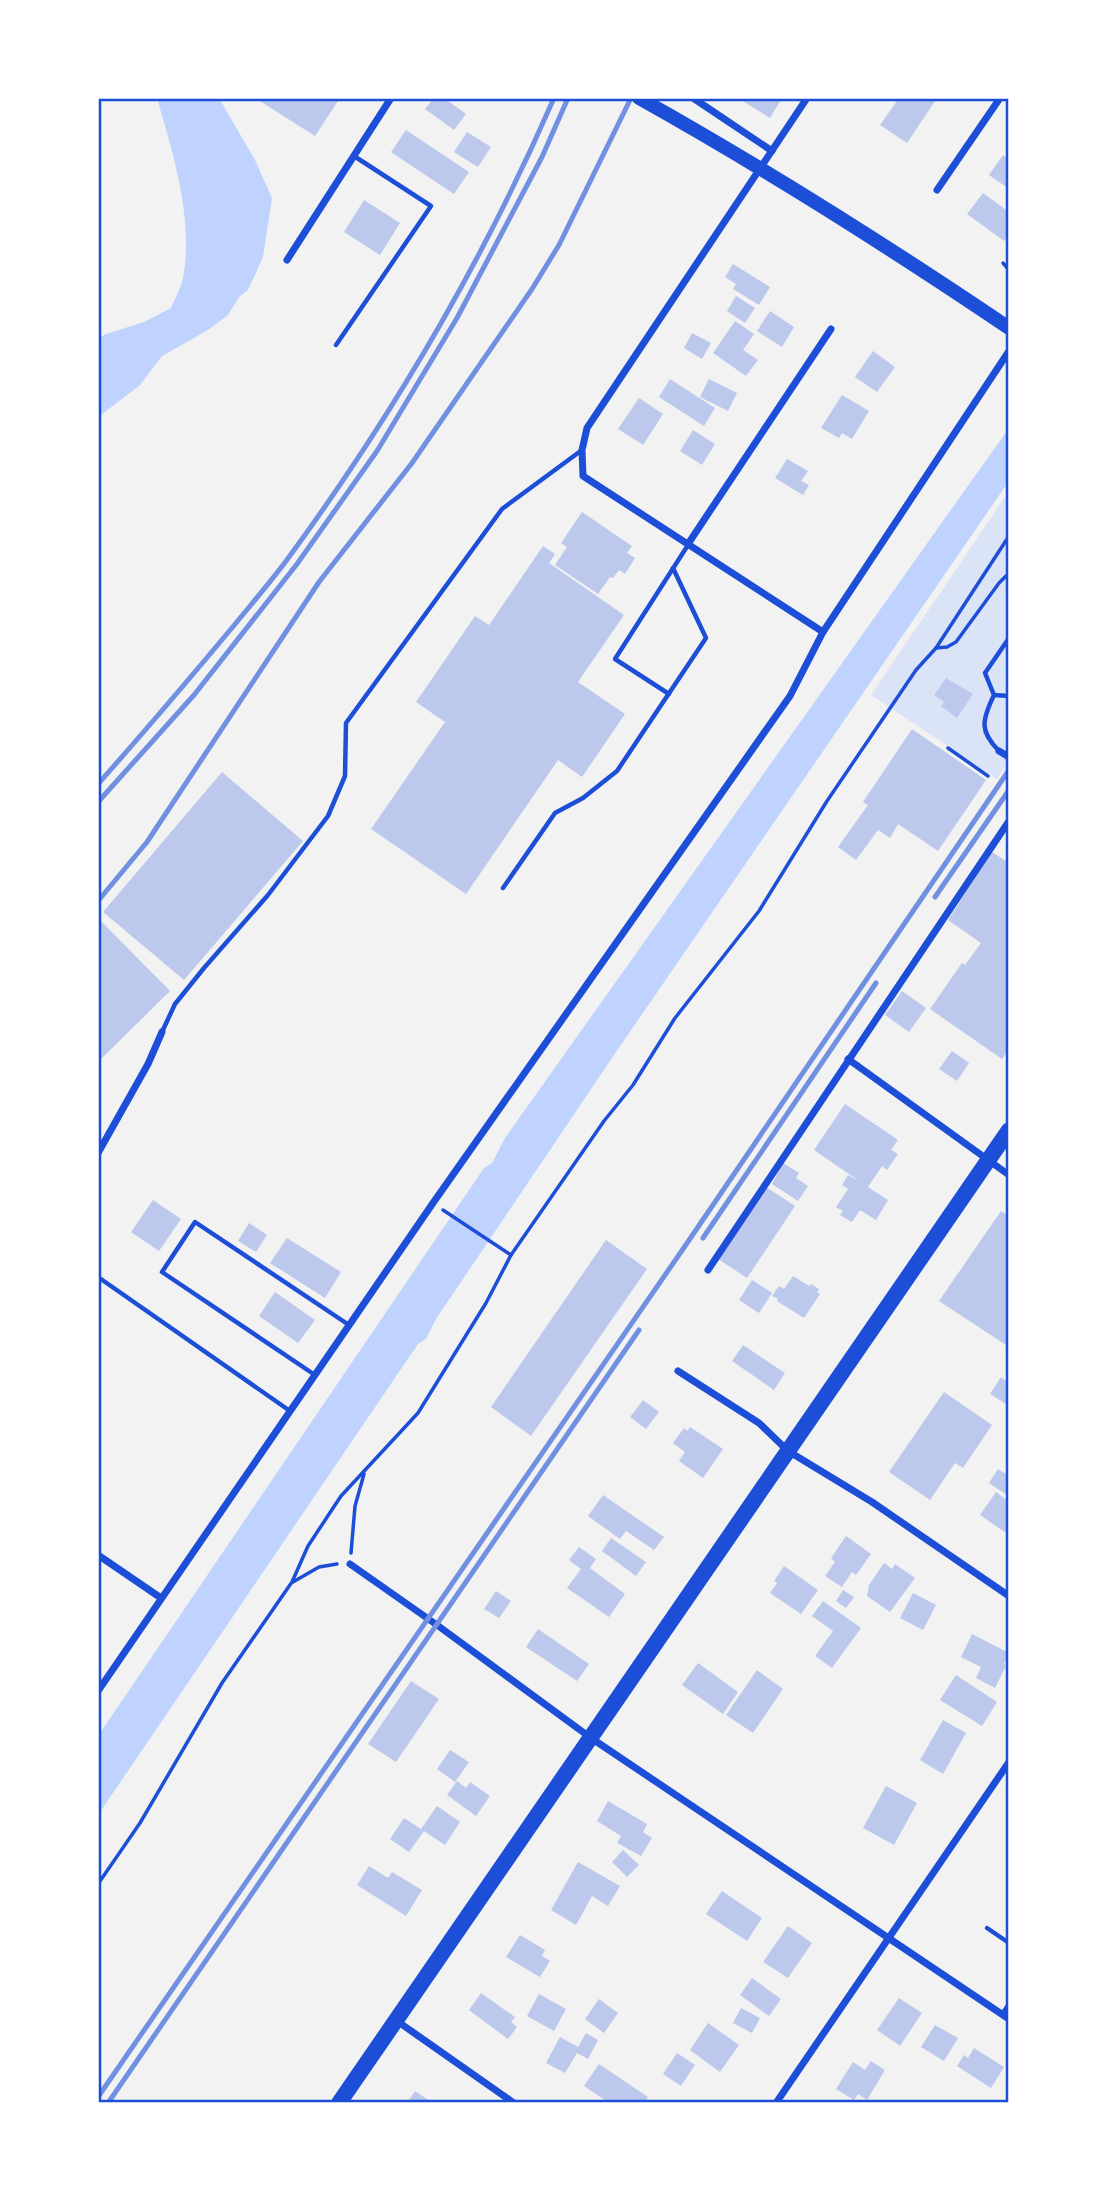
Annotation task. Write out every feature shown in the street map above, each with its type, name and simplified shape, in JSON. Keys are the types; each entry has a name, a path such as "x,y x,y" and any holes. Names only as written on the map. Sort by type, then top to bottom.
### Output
{"main road":[{"path":"639,98 720,143 806,196 1009,328"},
{"path":"340,2103 1009,1130"}],"street":[{"path":"287,260 391,98"},
{"path":"693,98 772,151"},
{"path":"807,98 587,428 582,450 583,477 823,632"},
{"path":"937,190 1000,98"},
{"path":"688,544 831,330"},
{"path":"98,1691 433,1203 790,696 823,632 1009,351"},
{"path":"999,751 1009,757"},
{"path":"708,1270 848,1059 1008,826"},
{"path":"98,1153 148,1064 162,1032"},
{"path":"848,1059 1009,1175"},
{"path":"678,1371 759,1423 789,1451 872,1502 1009,1595"},
{"path":"98,1555 161,1598"},
{"path":"350,1564 591,1738 1006,2017"},
{"path":"776,2103 1009,1762"},
{"path":"396,2020 514,2103"}],"lane":[{"path":"336,345 431,206 354,155"},
{"path":"162,1032 175,1004 268,895 328,816 345,776 346,723 502,509 582,450"},
{"path":"669,694 615,659 688,544"},
{"path":"503,888 555,813 583,798 617,771 706,638 673,568"},
{"path":"999,751 985,732 984,720 993,695 985,673 1009,638"},
{"path":"993,695 1009,695"},
{"path":"315,1375 162,1272 195,1222 349,1325"},
{"path":"98,1277 290,1411"},
{"path":"987,1928 1009,1943"},
{"path":"1006,2017 1009,2004"}],"path":[{"path":"1003,263 1009,270"},
{"path":"98,1884 141,1823 222,1683 292,1582 308,1546 341,1496 418,1413 486,1303 511,1255 604,1121 633,1085 675,1018 759,911 827,801 916,670 936,648 1009,536"},
{"path":"936,648 947,647 956,642 1009,573"},
{"path":"948,748 988,776"},
{"path":"433,1203 511,1255"},
{"path":"292,1582 319,1567 350,1564 355,1506 364,1472"}],"shaded area":[{"path":"1009,491 1009,761 997,779 871,695"}],"water":[{"path":"157,98 219,98 255,160 272,198 263,257 248,290 239,297 228,315 208,330 162,356 140,385 98,415 98,339 144,322 171,308 183,278 186,256 184,210"},
{"path":"1009,428 1009,481 616,1052 436,1319 426,1339 418,1344 98,1815 98,1736 484,1168 492,1163 505,1138"}],"building":[{"path":"255,98 340,98 315,136"},
{"path":"434,98 444,98 466,114 454,130 425,109"},
{"path":"738,98 782,98 770,118"},
{"path":"899,98 930,98 935,101 907,143 880,125"},
{"path":"406,130 469,172 454,194 391,152"},
{"path":"467,132 491,147 478,167 454,152"},
{"path":"1003,155 1009,159 1009,189 989,175"},
{"path":"983,193 1009,212 1009,235 1004,241 967,214"},
{"path":"364,200 400,223 380,255 344,232"},
{"path":"733,264 770,287 759,305 733,289 736,284 725,277"},
{"path":"736,296 755,308 745,323 727,311"},
{"path":"770,311 794,327 782,347 757,331"},
{"path":"735,321 754,334 743,350 758,360 746,376 713,353"},
{"path":"692,333 711,343 702,359 684,348"},
{"path":"873,351 895,367 877,392 855,377"},
{"path":"670,379 715,408 704,426 659,397"},
{"path":"709,379 737,393 728,411 700,397"},
{"path":"842,395 869,411 852,439 842,433 839,438 821,428"},
{"path":"639,398 663,414 643,445 618,429"},
{"path":"693,430 715,444 702,465 680,451"},
{"path":"787,459 808,471 801,481 809,485 803,495 775,478"},
{"path":"582,512 632,546 627,553 635,558 625,574 619,570 613,578 610,577 598,594 555,565 567,547 561,543"},
{"path":"543,546 555,554 549,563 624,615 578,682 625,714 582,777 558,760 466,894 371,829 445,722 416,702 475,616 489,625"},
{"path":"946,678 973,694 957,718 941,706 944,702 934,695"},
{"path":"912,729 986,780 938,851 898,824 890,838 878,830 856,860 838,847 868,805 863,802"},
{"path":"222,772 303,841 184,980 103,912"},
{"path":"992,852 1009,863 1009,1049 1002,1059 930,1009 962,963 965,965 981,943 948,920"},
{"path":"98,918 170,991 98,1062"},
{"path":"902,991 926,1008 909,1032 885,1015"},
{"path":"952,1051 969,1063 957,1081 939,1069"},
{"path":"845,1104 898,1140 891,1150 898,1154 887,1170 882,1166 868,1187 888,1200 876,1220 860,1210 852,1222 840,1215 843,1211 836,1207 848,1189 842,1185 848,1175 859,1181 814,1150"},
{"path":"783,1163 799,1173 796,1178 808,1186 798,1201 772,1184"},
{"path":"766,1187 795,1206 747,1278 718,1259"},
{"path":"153,1200 181,1219 159,1251 131,1232"},
{"path":"1001,1211 1009,1216 1009,1347 939,1301"},
{"path":"249,1223 267,1235 256,1252 238,1241"},
{"path":"287,1238 341,1272 325,1298 270,1263"},
{"path":"606,1240 647,1269 531,1436 491,1407"},
{"path":"793,1276 819,1289 817,1292 820,1294 804,1318 772,1296 779,1286 784,1289"},
{"path":"752,1280 772,1293 759,1313 739,1300"},
{"path":"275,1292 315,1320 298,1343 259,1316"},
{"path":"743,1345 785,1373 774,1390 732,1361"},
{"path":"1001,1377 1009,1383 1009,1406 990,1394"},
{"path":"944,1392 992,1425 963,1468 955,1463 930,1500 889,1472"},
{"path":"643,1400 659,1412 646,1429 630,1417"},
{"path":"690,1427 723,1449 703,1478 679,1461 685,1452 673,1443 684,1428 687,1431"},
{"path":"998,1469 1009,1476 1007,1495 989,1483"},
{"path":"996,1492 1009,1502 1009,1535 980,1515"},
{"path":"603,1495 664,1537 654,1550 626,1531 620,1539 588,1516"},
{"path":"846,1536 871,1554 856,1575 852,1572 842,1587 825,1576 835,1562 831,1558"},
{"path":"611,1538 646,1562 636,1576 602,1551"},
{"path":"579,1547 596,1559 590,1568 625,1594 609,1617 567,1588 581,1569 569,1560"},
{"path":"884,1563 892,1569 895,1564 915,1578 890,1612 867,1596 869,1585"},
{"path":"784,1566 818,1590 801,1614 770,1593"},
{"path":"843,1590 854,1597 846,1608 836,1601"},
{"path":"496,1591 511,1601 499,1618 484,1609"},
{"path":"913,1593 936,1605 923,1630 900,1618"},
{"path":"823,1601 861,1628 832,1668 815,1656 833,1631 812,1616"},
{"path":"538,1629 589,1664 577,1681 526,1647"},
{"path":"972,1634 1009,1653 995,1688 976,1678 981,1667 961,1657"},
{"path":"698,1663 738,1692 723,1714 682,1685"},
{"path":"757,1670 783,1689 753,1733 726,1715"},
{"path":"956,1675 997,1702 982,1726 940,1700"},
{"path":"411,1681 439,1699 396,1762 368,1744"},
{"path":"943,1720 966,1733 943,1774 920,1760"},
{"path":"450,1750 469,1762 455,1782 437,1769"},
{"path":"457,1781 466,1788 470,1782 490,1796 476,1816 447,1795"},
{"path":"886,1786 917,1803 894,1845 863,1828"},
{"path":"608,1801 647,1824 643,1832 652,1838 641,1856 617,1843 621,1836 597,1821"},
{"path":"437,1806 460,1822 445,1845 424,1831 409,1852 390,1839 404,1818 421,1829"},
{"path":"623,1850 639,1865 627,1877 612,1862"},
{"path":"578,1862 620,1886 608,1906 592,1896 576,1925 551,1910"},
{"path":"369,1866 388,1878 392,1872 422,1890 406,1916 357,1885"},
{"path":"722,1891 762,1918 747,1941 706,1914"},
{"path":"788,1926 812,1943 788,1978 763,1962"},
{"path":"520,1935 545,1950 542,1956 550,1961 540,1977 506,1957"},
{"path":"752,1978 781,1999 769,2016 740,1995"},
{"path":"481,1993 515,2017 511,2022 517,2027 508,2039 469,2010"},
{"path":"539,1994 566,2009 554,2031 527,2016"},
{"path":"899,1998 922,2013 900,2046 877,2030"},
{"path":"599,1999 618,2013 604,2033 585,2019"},
{"path":"741,2008 760,2018 752,2033 733,2023"},
{"path":"708,2023 739,2045 720,2072 690,2050"},
{"path":"935,2025 958,2038 944,2061 921,2047"},
{"path":"586,2033 598,2040 588,2059 577,2053 565,2073 546,2063 560,2037 578,2047"},
{"path":"974,2048 1004,2067 991,2088 957,2066 964,2055 968,2058"},
{"path":"677,2053 695,2065 681,2086 663,2074"},
{"path":"871,2061 885,2070 867,2100 858,2094 854,2100 836,2089 853,2062 865,2070"},
{"path":"599,2064 648,2097 644,2103 609,2103 584,2086"},
{"path":"415,2091 433,2103 407,2103"}],"railway":[{"path":"98,784 276,574 364,448 467,277 554,98"},
{"path":"98,802 194,695 297,564 377,451 457,318 542,157 568,98"},
{"path":"98,901 147,842 319,582 412,463 532,289 559,245 631,98"},
{"path":"98,2097 683,1249 1009,770"},
{"path":"935,897 1009,790"},
{"path":"703,1238 876,983"},
{"path":"108,2103 639,1330"}]}
